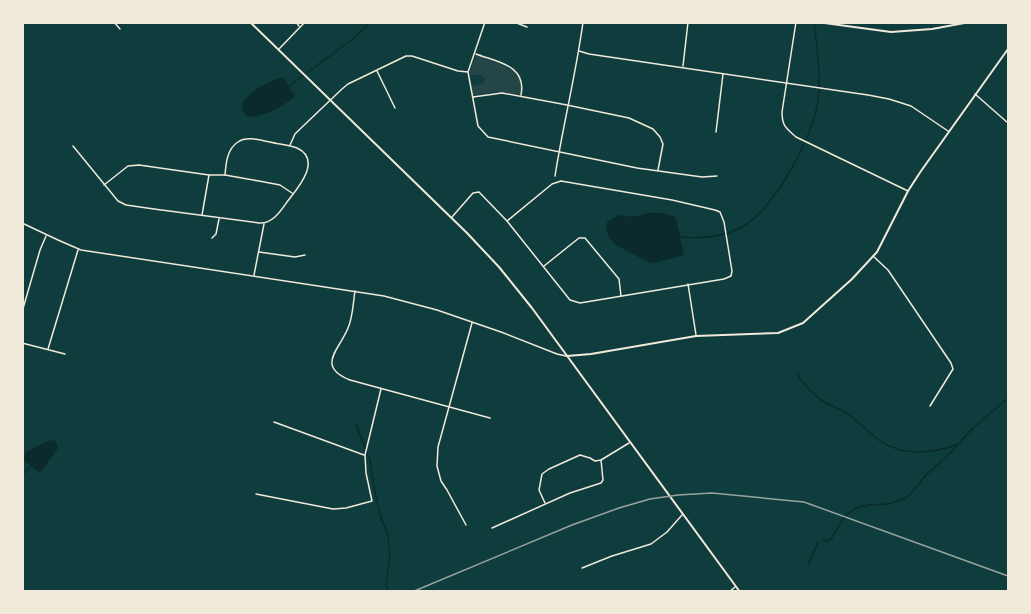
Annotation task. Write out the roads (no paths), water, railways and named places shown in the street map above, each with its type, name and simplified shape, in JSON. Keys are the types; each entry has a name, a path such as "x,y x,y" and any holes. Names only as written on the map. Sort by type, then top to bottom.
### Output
{"main road":[{"path":"250,22 452,218 499,267 532,308 740,591"},
{"path":"817,22 891,32 923,30 970,22"},
{"path":"567,357 696,336 778,333 803,323 852,279 876,252 908,191 948,131 1008,49"}],"street":[{"path":"114,22 120,29"},
{"path":"296,22 300,27"},
{"path":"278,50 305,22"},
{"path":"485,22 468,72 478,126 488,137 637,168 702,177 717,176"},
{"path":"514,22 527,27"},
{"path":"555,176 583,22"},
{"path":"683,68 688,22"},
{"path":"796,22 782,112 782,121 786,129 796,137 908,191"},
{"path":"579,51 889,99 911,106 948,131"},
{"path":"475,54 516,70 523,84 521,96"},
{"path":"290,146 295,134 348,84 406,56 468,72"},
{"path":"377,70 395,108"},
{"path":"716,132 723,74"},
{"path":"473,97 496,93 521,96 629,118 653,129 660,137 663,144 658,171"},
{"path":"975,94 1008,123"},
{"path":"73,146 118,201 126,205 264,224 271,221 293,194 307,172 308,164 306,154 298,148 251,139 239,141 231,149 227,158 225,175"},
{"path":"104,185 129,166 154,167 225,175 280,185 293,194"},
{"path":"201,216 209,175"},
{"path":"452,218 473,193 479,192 507,221 570,300 574,302 621,297 731,276 724,222 720,212 561,181 552,184 507,221"},
{"path":"212,238 216,234 219,218"},
{"path":"22,223 78,249 355,290 412,303 567,357"},
{"path":"254,276 264,224"},
{"path":"22,312 46,235"},
{"path":"543,267 579,238 585,238 619,279 621,297"},
{"path":"48,350 78,249"},
{"path":"259,252 295,257 304,255"},
{"path":"873,256 895,279 951,363 953,369 930,406"},
{"path":"688,284 696,336"},
{"path":"355,290 350,326 332,355 335,372 342,377 381,389 490,418"},
{"path":"466,525 441,482 437,456 472,322"},
{"path":"22,343 65,354"},
{"path":"256,494 333,508 346,508 372,501 365,455 381,389"},
{"path":"274,422 365,455"},
{"path":"545,503 539,490 542,474 580,455 595,461 601,460 630,442"},
{"path":"492,528 522,516 545,503 601,483 603,480 601,460"},
{"path":"582,568 651,544 667,532 683,514"},
{"path":"729,591 735,586"}],"waterway":[{"path":"289,86 354,38 371,22"},
{"path":"679,237 711,236 742,227 755,218 790,171 809,133 818,100 819,71 814,22"},
{"path":"797,374 819,399 845,412 880,441 898,450 918,452 957,445"},
{"path":"823,540 831,539 845,516 856,508 889,504 908,497 924,477 972,429 1008,398"},
{"path":"356,424 370,460 381,518 388,536 390,554 386,584 388,592"},
{"path":"22,475 32,465"},
{"path":"808,565 818,542"}],"railway":[{"path":"412,592 572,525 619,508 650,499 712,493 804,502 1008,576"}]}
